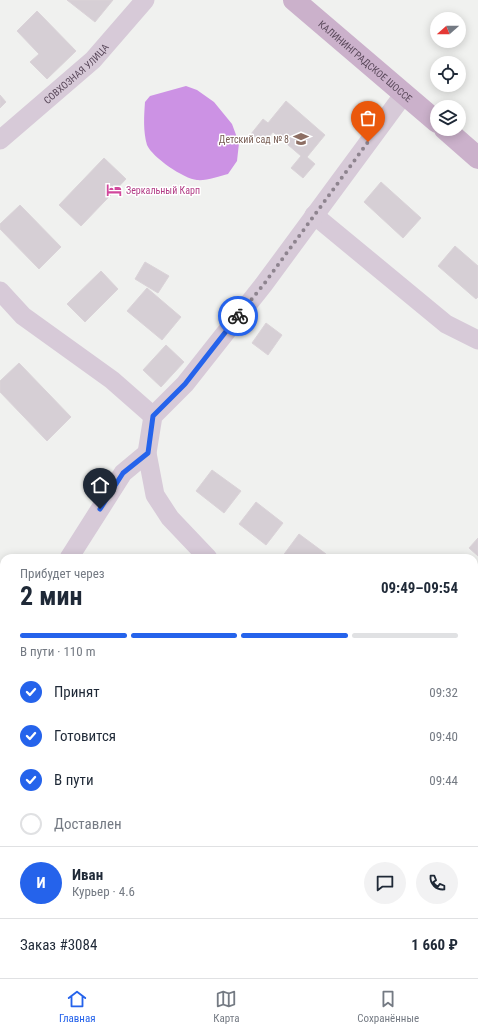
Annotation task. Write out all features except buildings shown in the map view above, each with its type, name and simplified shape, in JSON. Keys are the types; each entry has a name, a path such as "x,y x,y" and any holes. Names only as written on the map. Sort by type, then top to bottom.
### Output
{"main road":[{"name":"КАЛИНИНГРАДСКОЕ ШОССЕ","path":"294,0 430,116"},
{"path":"453,136 478,158"}],"street":[{"name":"СОВХОЗНАЯ УЛИЦА","path":"0,140 93,60 145,0"},
{"path":"204,554 170,518 156,495 148,453 153,416 185,384 264,284 404,94"},
{"path":"314,215 446,324 478,340"},
{"path":"0,291 23,316 112,380 153,416"},
{"path":"72,554 123,473 148,453"}],"shaded area":[{"path":"186,86 197,90 214,102 232,124 239,143 237,161 228,174 205,180 191,179 169,167 150,150 147,145 144,129 145,102 150,96"}],"way so far":[{"path":"238,316 264,284 368,142"}],"place":[{"name":"Детский сад № 8","path":"301,139"},
{"name":"Зеркальный Карп","path":"114,190"}],"route":[{"path":"100,509 123,473 148,453 153,416 185,384 238,316"}]}
